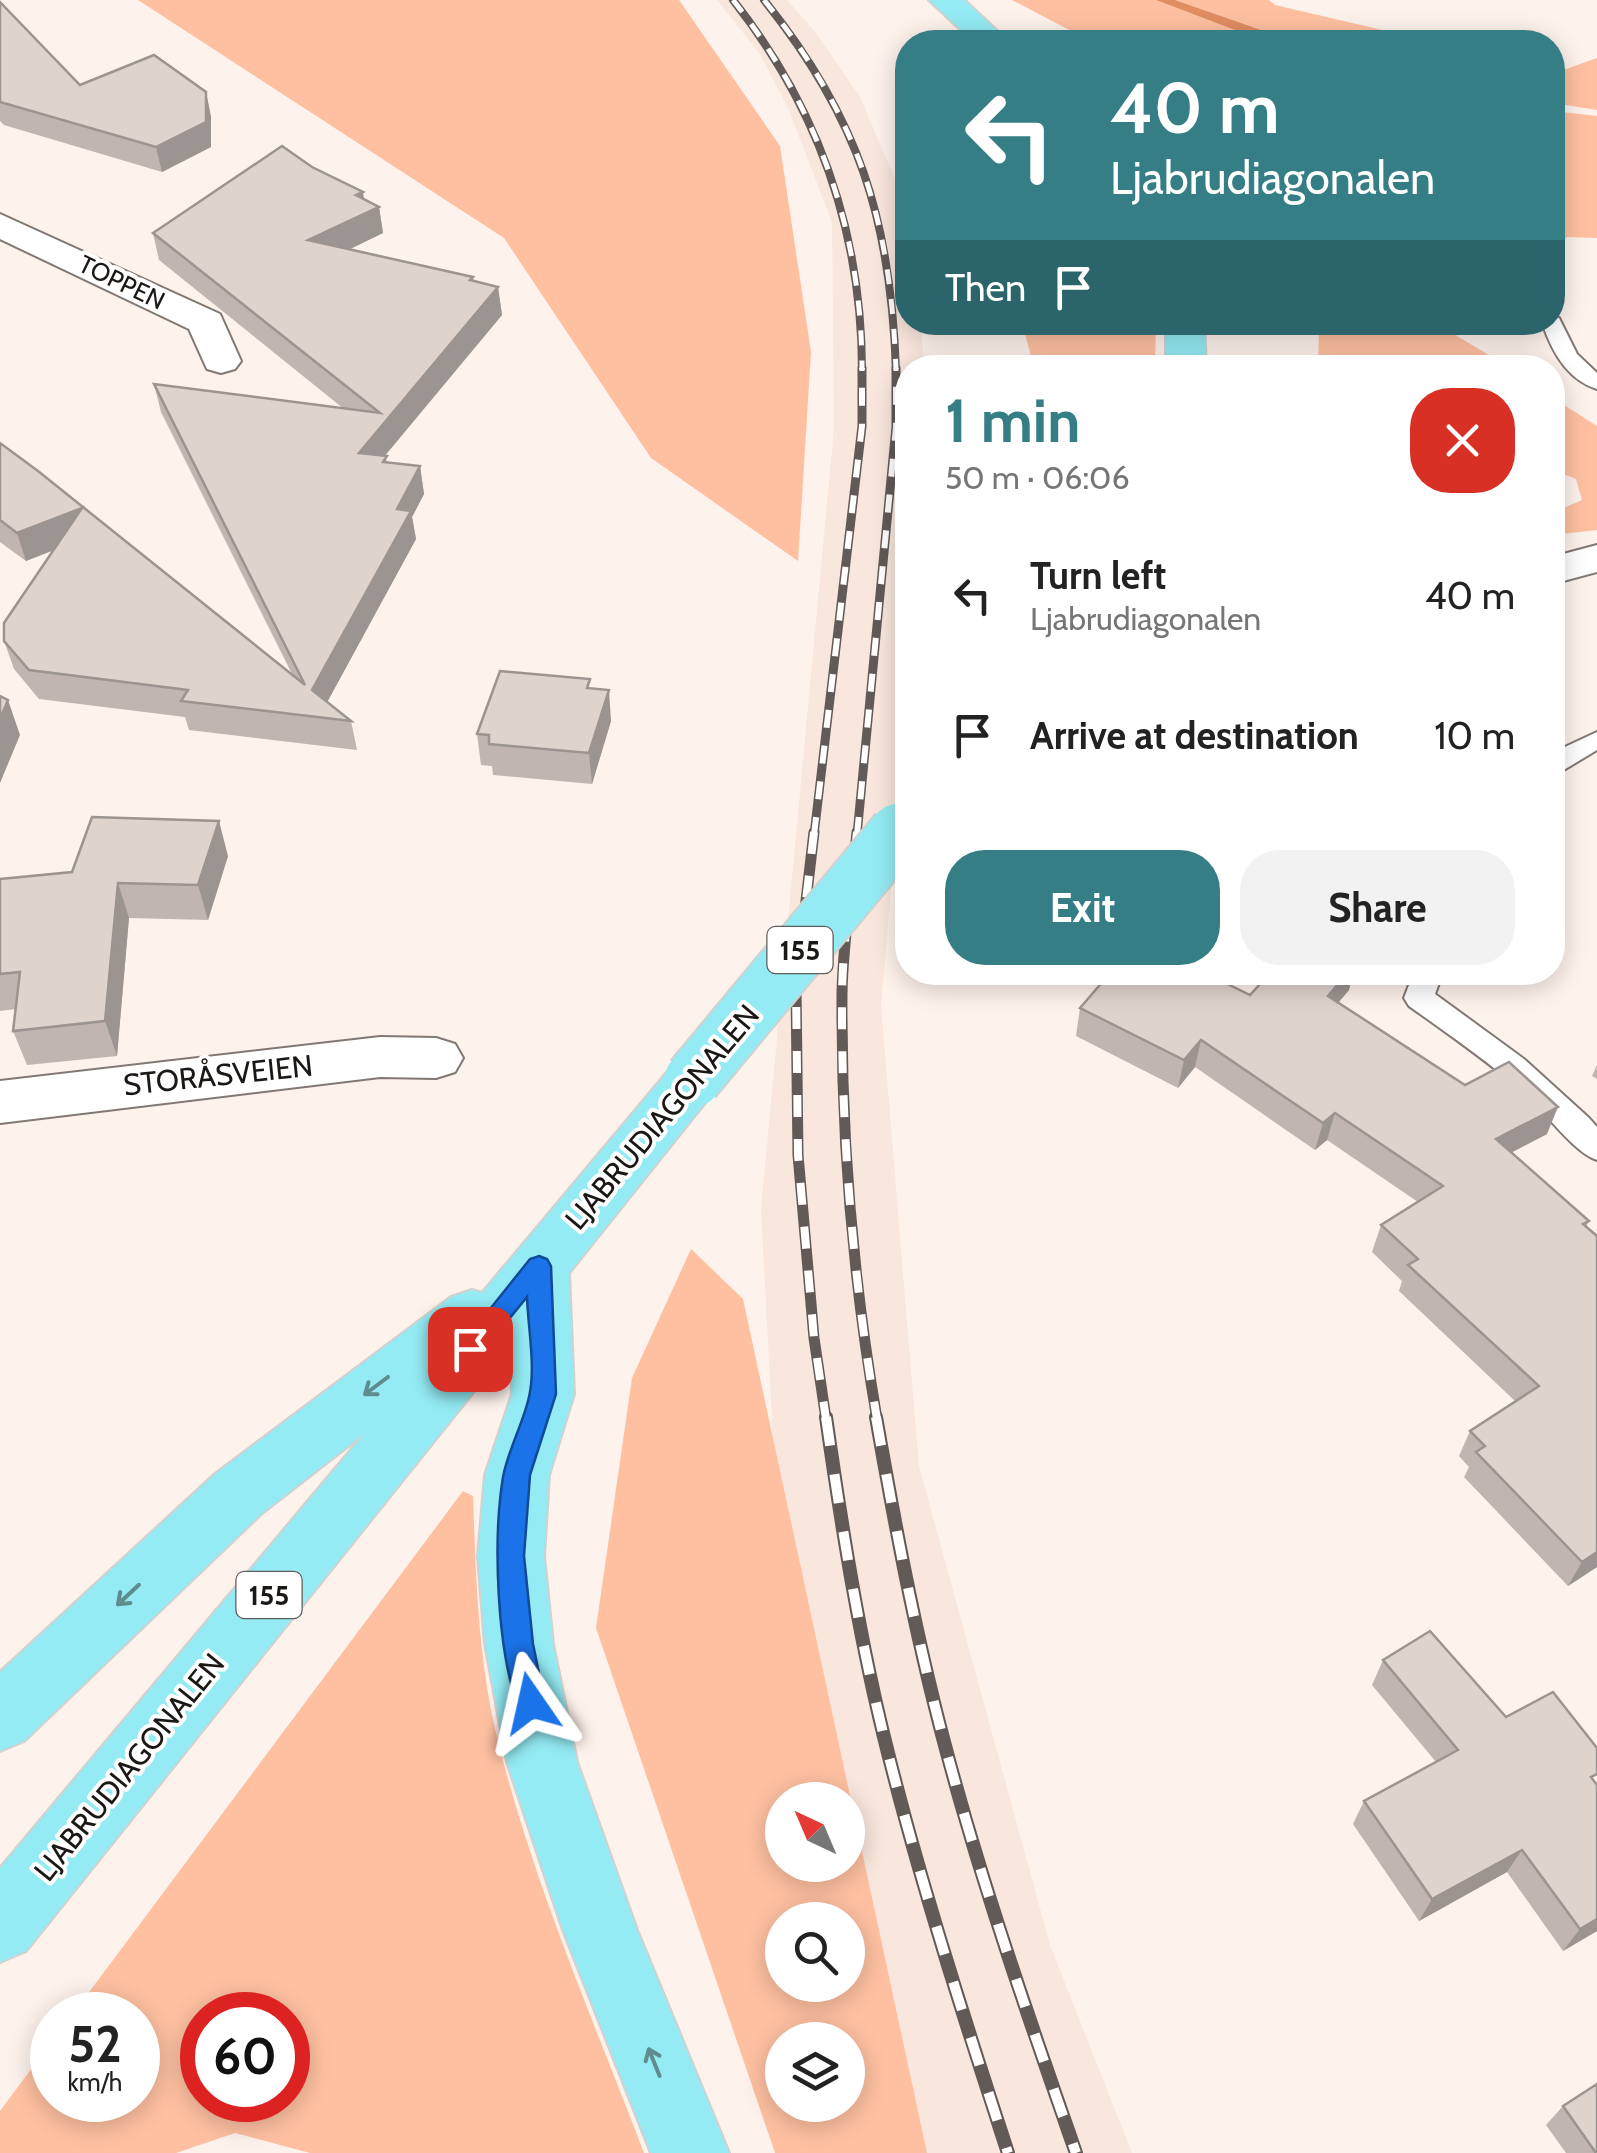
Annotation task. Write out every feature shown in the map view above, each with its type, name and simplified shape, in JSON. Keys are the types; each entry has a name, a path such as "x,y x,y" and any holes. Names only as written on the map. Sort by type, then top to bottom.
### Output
{"main road":[{"path":"945,0 980,30"},
{"name":"LJABRUDIAGONALEN","path":"0,1926 895,837"},
{"path":"539,1266 543,1394 517,1475 510,1556 519,1644 542,1762 600,1930 690,2153"},
{"name":"155","path":"0,1718 238,1494 539,1266"}],"street":[{"name":"TOPPEN","path":"0,225 206,322 221,362"},
{"path":"1565,567 1597,558"},
{"name":"STORÅSVEIEN","path":"0,1102 380,1056 436,1058"}],"lane":[{"path":"1556,335 1579,372 1597,382"},
{"path":"1565,757 1597,740"},
{"path":"1424,985 1419,998 1544,1094 1597,1148"}],"shaded area":[{"path":"138,0 679,0 780,146 811,352 798,561 651,458 504,238"},
{"path":"717,0 787,0 816,33 860,97 895,179 895,335 921,335 924,355 895,355 895,843 881,1007 919,1466 1050,1945 1132,2153 928,2153 901,2088 863,1882 865,1782 844,1782 776,1494 761,1209 834,429 832,222 788,108 760,54"},
{"path":"1012,0 1156,0 1235,30 1069,30"},
{"path":"1156,0 1175,0 1261,30 1235,30"},
{"path":"1175,0 1269,0 1275,5 1382,30 1261,30"},
{"path":"1597,58 1597,110 1565,105 1565,69"},
{"path":"1565,112 1597,116 1597,238 1567,237"},
{"path":"1025,335 1156,335 1155,355 1031,355"},
{"path":"1319,335 1456,335 1489,355 1318,355"},
{"path":"1565,406 1597,426 1597,530 1565,534 1565,507 1582,500 1576,479 1565,475"},
{"path":"691,1249 743,1299 847,1782 765,1782 765,1882 865,1882 865,1865 927,2153 775,2153 596,1628 632,1378"},
{"path":"463,1491 473,1496 482,1652 499,1745 547,1900 644,2153 310,2153 235,2133 176,2153 0,2153 0,2111 30,2071 30,2122 160,2122 160,1992 89,1992"}],"building":[{"path":"0,2 80,85 154,55 206,92 206,122 156,147 0,102"},
{"path":"282,146 312,167 363,192 356,195 379,207 308,240 473,277 470,280 498,287 359,453 387,456 383,462 420,466 397,509 411,511 312,690 351,721 181,701 188,690 29,670 4,641 4,623 82,508 17,533 0,520 0,443 38,471 305,685 154,384 380,413 153,233"},
{"path":"500,671 590,679 587,688 609,690 589,753 489,744 489,735 477,734"},
{"path":"0,696 8,700 0,719"},
{"path":"92,817 219,821 198,885 118,883 105,1021 13,1031 20,972 0,974 0,879 72,872"},
{"path":"1100,985 1230,985 1250,995 1259,985 1337,985 1328,996 1465,1085 1509,1062 1558,1107 1496,1139 1589,1221 1583,1224 1597,1236 1597,1552 1582,1562 1476,1452 1485,1446 1470,1431 1539,1386 1408,1265 1418,1259 1381,1225 1443,1186 1335,1113 1323,1123 1201,1040 1184,1060 1080,1008"},
{"path":"1430,1631 1506,1717 1553,1692 1597,1748 1597,1774 1591,1777 1597,1785 1597,1919 1580,1929 1522,1850 1432,1899 1364,1801 1458,1750 1383,1660"},
{"path":"1597,2084 1597,2153 1596,2153 1563,2106"}],"railway":[{"path":"733,0 789,84 830,174 854,270 862,371"},
{"path":"764,0 824,87 864,173 887,266 895,355"},
{"path":"814,835 862,426 862,371"},
{"path":"857,835 895,437"},
{"path":"814,832 796,987 798,1155 814,1338 826,1419"},
{"path":"857,832 843,973 842,1046 855,1260 877,1419"},
{"path":"826,1417 852,1586 888,1753 930,1904 1008,2153"},
{"path":"876,1417 923,1658 957,1791 1076,2153"}],"route":[{"path":"470,1349 539,1266 543,1394 517,1475 510,1556 519,1644 531,1703"}]}
